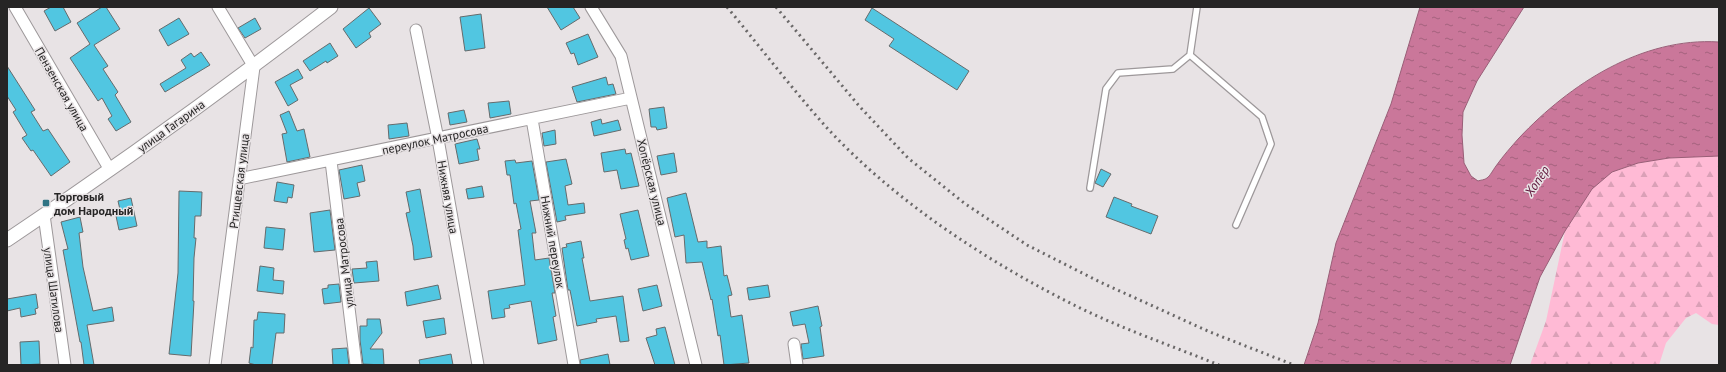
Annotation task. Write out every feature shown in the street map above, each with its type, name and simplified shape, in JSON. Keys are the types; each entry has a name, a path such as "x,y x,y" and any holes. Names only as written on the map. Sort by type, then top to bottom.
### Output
{"street":[{"name":"Пензенская улица","path":"15,7 110,170"},
{"path":"218,7 254,67"},
{"name":"улица Гагарина","path":"7,240 110,170 254,67 331,7"},
{"name":"Хопёрская улица","path":"591,7 621,56 696,365"},
{"name":"Нижняя улица","path":"416,30 438,139 478,365"},
{"name":"Ртищевская улица","path":"215,365 254,67"},
{"name":"переулок Матросова","path":"239,179 632,98"},
{"name":"Нижний переулок","path":"532,119 574,365"},
{"name":"улица Матросова","path":"331,161 356,365"},
{"name":"улица Шатилова","path":"44,215 65,365"},
{"path":"794,344 797,365"}],"lane":[{"path":"1090,188 1106,88 1118,73 1173,70 1190,55 1197,7"},
{"path":"1190,55 1262,117 1271,144 1236,225"}],"green space":[{"path":"1707,155 1719,156 1719,325 1712,324 1696,313 1686,318 1666,343 1659,365 1530,365 1546,321 1565,231 1592,189 1612,172 1638,163 1669,158"}],"water":[{"name":"Хопёр","path":"1420,7 1524,7 1477,81 1463,112 1462,135 1464,163 1471,176 1478,181 1488,177 1510,148 1539,118 1584,83 1609,68 1635,56 1662,47 1690,42 1719,42 1719,156 1669,158 1638,163 1612,172 1592,189 1565,231 1540,277 1510,365 1304,365 1318,323 1336,243 1391,104"}],"building":[{"path":"51,7 63,7 71,22 55,31 44,11"},
{"path":"102,7 106,7 120,29 94,45 108,66 103,69 118,92 115,95 131,122 116,131 108,119 112,116 102,98 98,101 70,58 90,44 77,23"},
{"path":"547,7 573,7 580,18 561,30"},
{"path":"369,8 381,24 369,33 371,37 356,48 343,29"},
{"path":"872,8 969,71 957,90 889,46 894,39 865,20"},
{"path":"481,14 485,48 465,51 460,17"},
{"path":"179,18 189,34 168,46 159,30"},
{"path":"255,18 261,29 245,38 238,28"},
{"path":"588,34 598,57 578,65 574,53 571,54 566,43"},
{"path":"330,43 338,56 327,63 326,61 310,71 303,61"},
{"path":"201,52 210,65 165,92 160,84 186,68 181,60 191,53 194,57"},
{"path":"7,66 35,110 31,112 43,131 48,129 70,162 51,176 33,150 31,151 22,138 27,135 13,112 16,110 7,96"},
{"path":"298,69 303,78 290,85 298,100 288,106 275,82"},
{"path":"606,77 608,85 613,84 616,94 577,102 572,87"},
{"path":"509,101 511,114 490,118 488,103"},
{"path":"664,107 667,128 657,130 656,127 651,127 649,109"},
{"path":"464,110 467,122 450,125 448,113"},
{"path":"289,111 297,131 304,129 310,157 287,162 282,134 287,133 280,115"},
{"path":"601,119 602,124 618,120 621,130 594,136 591,122"},
{"path":"407,123 409,136 389,139 388,125"},
{"path":"555,130 556,144 544,146 542,133"},
{"path":"477,139 480,149 477,149 479,160 459,164 455,144"},
{"path":"625,149 626,154 631,153 639,186 621,189 617,170 604,172 601,153"},
{"path":"674,153 677,172 661,175 657,156"},
{"path":"566,159 572,184 565,186 568,205 584,203 585,213 565,216 566,220 557,222 546,162"},
{"path":"515,160 516,163 532,161 539,200 530,201 536,233 532,233 535,260 549,258 555,293 552,293 556,316 553,317 557,340 538,344 531,301 509,305 510,308 504,309 505,317 492,319 488,291 525,285 518,230 521,229 516,203 514,204 510,175 507,175 505,161"},
{"path":"362,165 365,181 357,183 360,196 344,199 339,170"},
{"path":"1101,169 1111,174 1103,187 1095,183"},
{"path":"277,182 294,185 292,198 288,197 287,203 274,201"},
{"path":"482,186 484,197 468,199 466,189"},
{"path":"420,189 432,257 414,260 413,246 406,213 410,212 406,192"},
{"path":"179,191 202,192 201,216 195,216 194,238 196,238 191,356 169,354 178,273"},
{"path":"686,193 698,242 707,241 707,248 721,246 724,276 727,275 732,295 728,296 731,317 742,315 749,363 724,365 720,335 718,336 712,299 711,300 702,262 686,263 684,235 675,237 667,198"},
{"path":"1114,197 1132,204 1131,206 1158,216 1151,234 1106,217"},
{"path":"131,198 137,226 119,230 116,216 121,214 118,201"},
{"path":"330,210 335,250 314,252 310,213"},
{"path":"638,210 649,256 631,260 628,248 626,249 624,240 626,239 620,214"},
{"path":"80,217 83,232 79,233 83,267 93,311 112,307 114,321 87,325 94,365 84,365 63,250 68,249 61,222"},
{"path":"266,227 285,229 283,250 264,248"},
{"path":"581,241 584,258 582,258 590,301 623,296 629,341 620,342 616,316 596,319 597,322 577,326 570,290 568,290 562,248 567,247 566,244"},
{"path":"377,261 379,281 354,283 352,269 367,268 366,262"},
{"path":"260,266 274,268 273,280 284,281 283,294 257,291"},
{"path":"339,284 341,302 324,304 322,289 328,288 328,285"},
{"path":"438,285 441,299 407,306 405,292"},
{"path":"657,285 662,306 643,311 638,289"},
{"path":"768,285 770,297 749,300 747,288"},
{"path":"36,294 38,308 35,309 36,314 21,317 20,308 7,311 7,299"},
{"path":"818,306 822,326 820,327 824,356 803,359 801,344 809,343 805,324 793,326 790,312"},
{"path":"258,312 285,314 284,333 276,333 272,365 256,365 249,363 251,347 253,348 254,320 257,320"},
{"path":"444,318 446,334 426,338 423,321"},
{"path":"367,319 380,319 382,333 370,349 383,349 384,365 363,364 360,326 367,326"},
{"path":"665,327 675,365 655,365 646,338 657,335 656,329"},
{"path":"39,341 40,364 21,365 20,342"},
{"path":"347,348 349,365 333,365 332,349"},
{"path":"451,354 453,365 420,365 419,360"},
{"path":"608,354 610,365 581,365 580,360"}],"railway":[{"path":"727,7 828,129 884,182 945,229 1011,271 1078,307 1130,330 1219,365"},
{"path":"776,7 860,107 908,158 964,203 1027,245 1100,282 1210,332 1294,365"}],"place":[{"name":"Торговый дом Народный","path":"46,203"}]}
